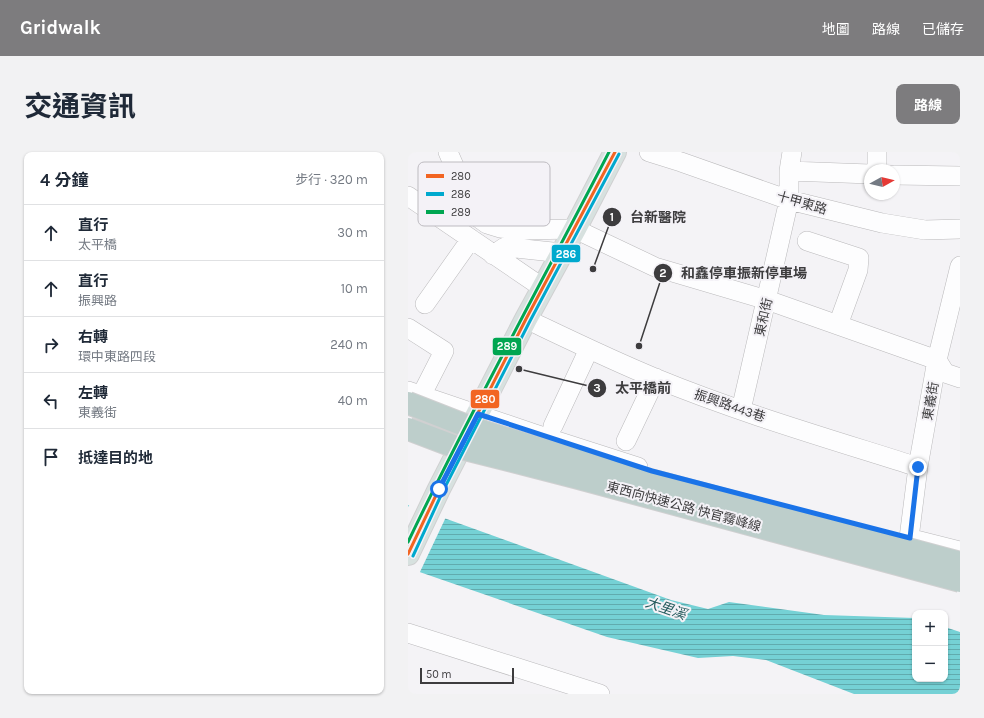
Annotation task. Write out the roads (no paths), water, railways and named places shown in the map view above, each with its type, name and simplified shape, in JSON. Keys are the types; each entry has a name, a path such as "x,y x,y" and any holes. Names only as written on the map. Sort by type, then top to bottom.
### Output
{"highway":[{"name":"東西向快速公路 快官霧峰線","path":"412,397 472,428 579,461 960,564"},
{"name":"東西向快速公路 快官霧峰線","path":"408,429 453,446 575,477 960,581"}],"main road":[{"path":"408,554 439,489 526,319 615,152"}],"street":[{"path":"448,152 452,162"},
{"name":"十甲東路","path":"649,152 789,200 882,223 925,230 960,229"},
{"name":"東和街","path":"741,410 789,200 789,171 792,152"},
{"path":"877,164 878,152"},
{"path":"789,171 864,174"},
{"path":"900,175 960,176"},
{"path":"408,196 418,203"},
{"path":"451,226 543,288"},
{"path":"494,226 522,230 575,229 655,267 767,300 937,360 945,373 960,378"},
{"path":"425,304 471,240"},
{"path":"807,241 859,258 858,270 838,325"},
{"path":"494,255 505,247 562,253"},
{"name":"東義街","path":"910,538 918,467 937,360 953,326 960,266"},
{"name":"振興路443巷","path":"526,319 589,349 656,378 741,410 918,467"},
{"path":"408,328 444,351 412,397 478,414 652,471 960,552"},
{"path":"553,426 589,349"},
{"path":"626,441 656,378"},
{"path":"408,633 600,694"}],"water":[{"name":"大里溪","path":"408,505 671,600 708,609 729,602 824,615 912,618 912,682 948,682 948,628 960,632 960,694 854,694 766,660 733,656 698,658 607,637 408,568"}],"place":[{"name":"台新醫院","path":"593,269"},
{"name":"和鑫停車振新停車場","path":"639,346"},
{"name":"太平橋前","path":"519,369"}]}
